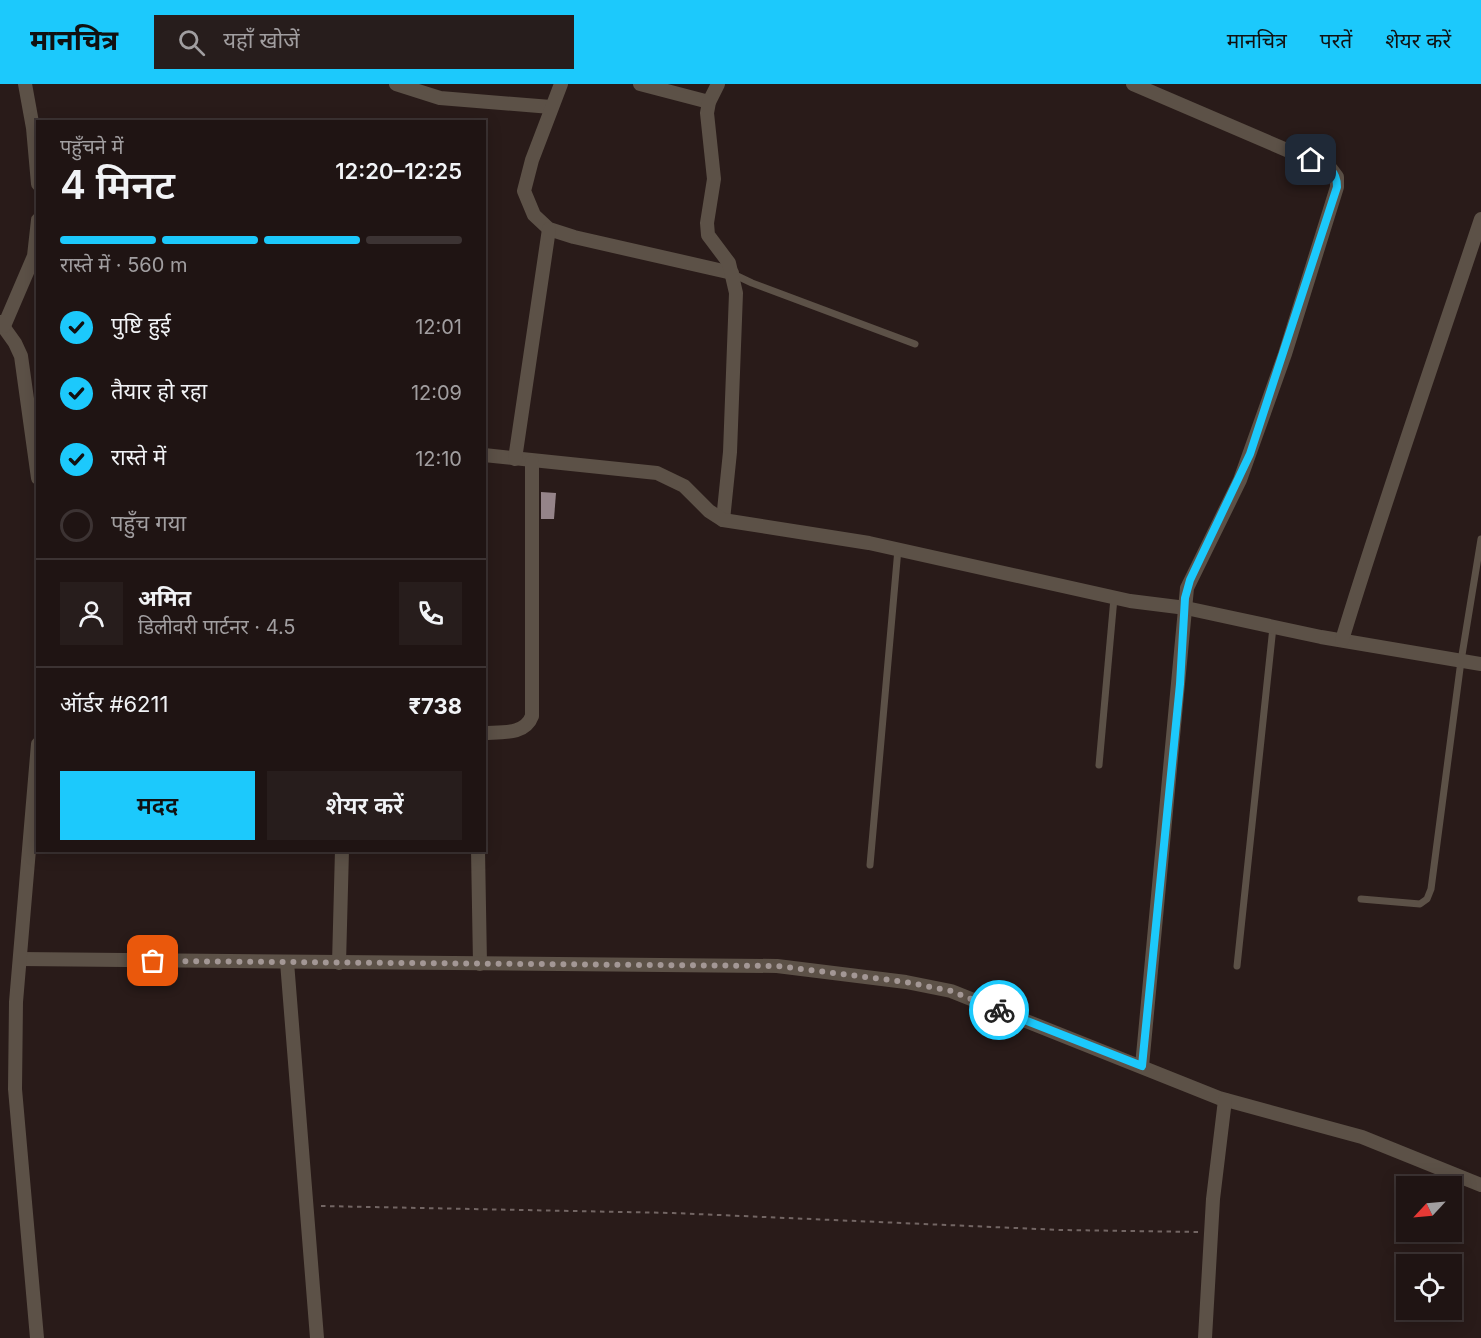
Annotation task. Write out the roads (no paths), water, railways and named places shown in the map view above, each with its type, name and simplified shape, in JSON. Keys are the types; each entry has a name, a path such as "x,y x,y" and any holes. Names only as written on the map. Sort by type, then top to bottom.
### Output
{"street":[{"path":"25,84 36,162"},
{"path":"396,84 450,99 551,106"},
{"path":"561,84 551,106 524,191 534,215 549,229 732,273"},
{"path":"640,84 709,102"},
{"path":"718,84 709,102 707,113 714,179 706,223 708,235 729,263 736,293 730,452 723,520"},
{"path":"1133,84 1331,169 1337,177 1337,187 1324,231 1250,454 1190,580 1185,598 1186,608 1142,1066"},
{"path":"1342,640 1384,501 1419,407 1481,219"},
{"path":"514,459 549,229"},
{"path":"36,238 34,255 2,324 21,356 32,396 36,451"},
{"path":"486,455 532,462 657,473 684,486 709,511 723,520 898,549 1114,598 1186,608 1273,627 1481,664"},
{"path":"486,733 522,729 529,723 532,716 532,462"},
{"path":"36,768 20,959 15,1089 37,1338"},
{"path":"339,963 342,852"},
{"path":"478,852 480,964"},
{"path":"20,959 777,966 906,982 951,991 1225,1100 1362,1137 1403,1156 1481,1185"},
{"path":"287,962 317,1338"},
{"path":"1205,1338 1211,1233 1225,1100"}],"lane":[{"path":"732,273 752,283 915,344"},
{"path":"1361,899 1420,904 1427,899 1431,889 1461,661 1481,539"},
{"path":"870,865 898,549"},
{"path":"1099,765 1114,598"},
{"path":"1237,966 1273,627"}]}
